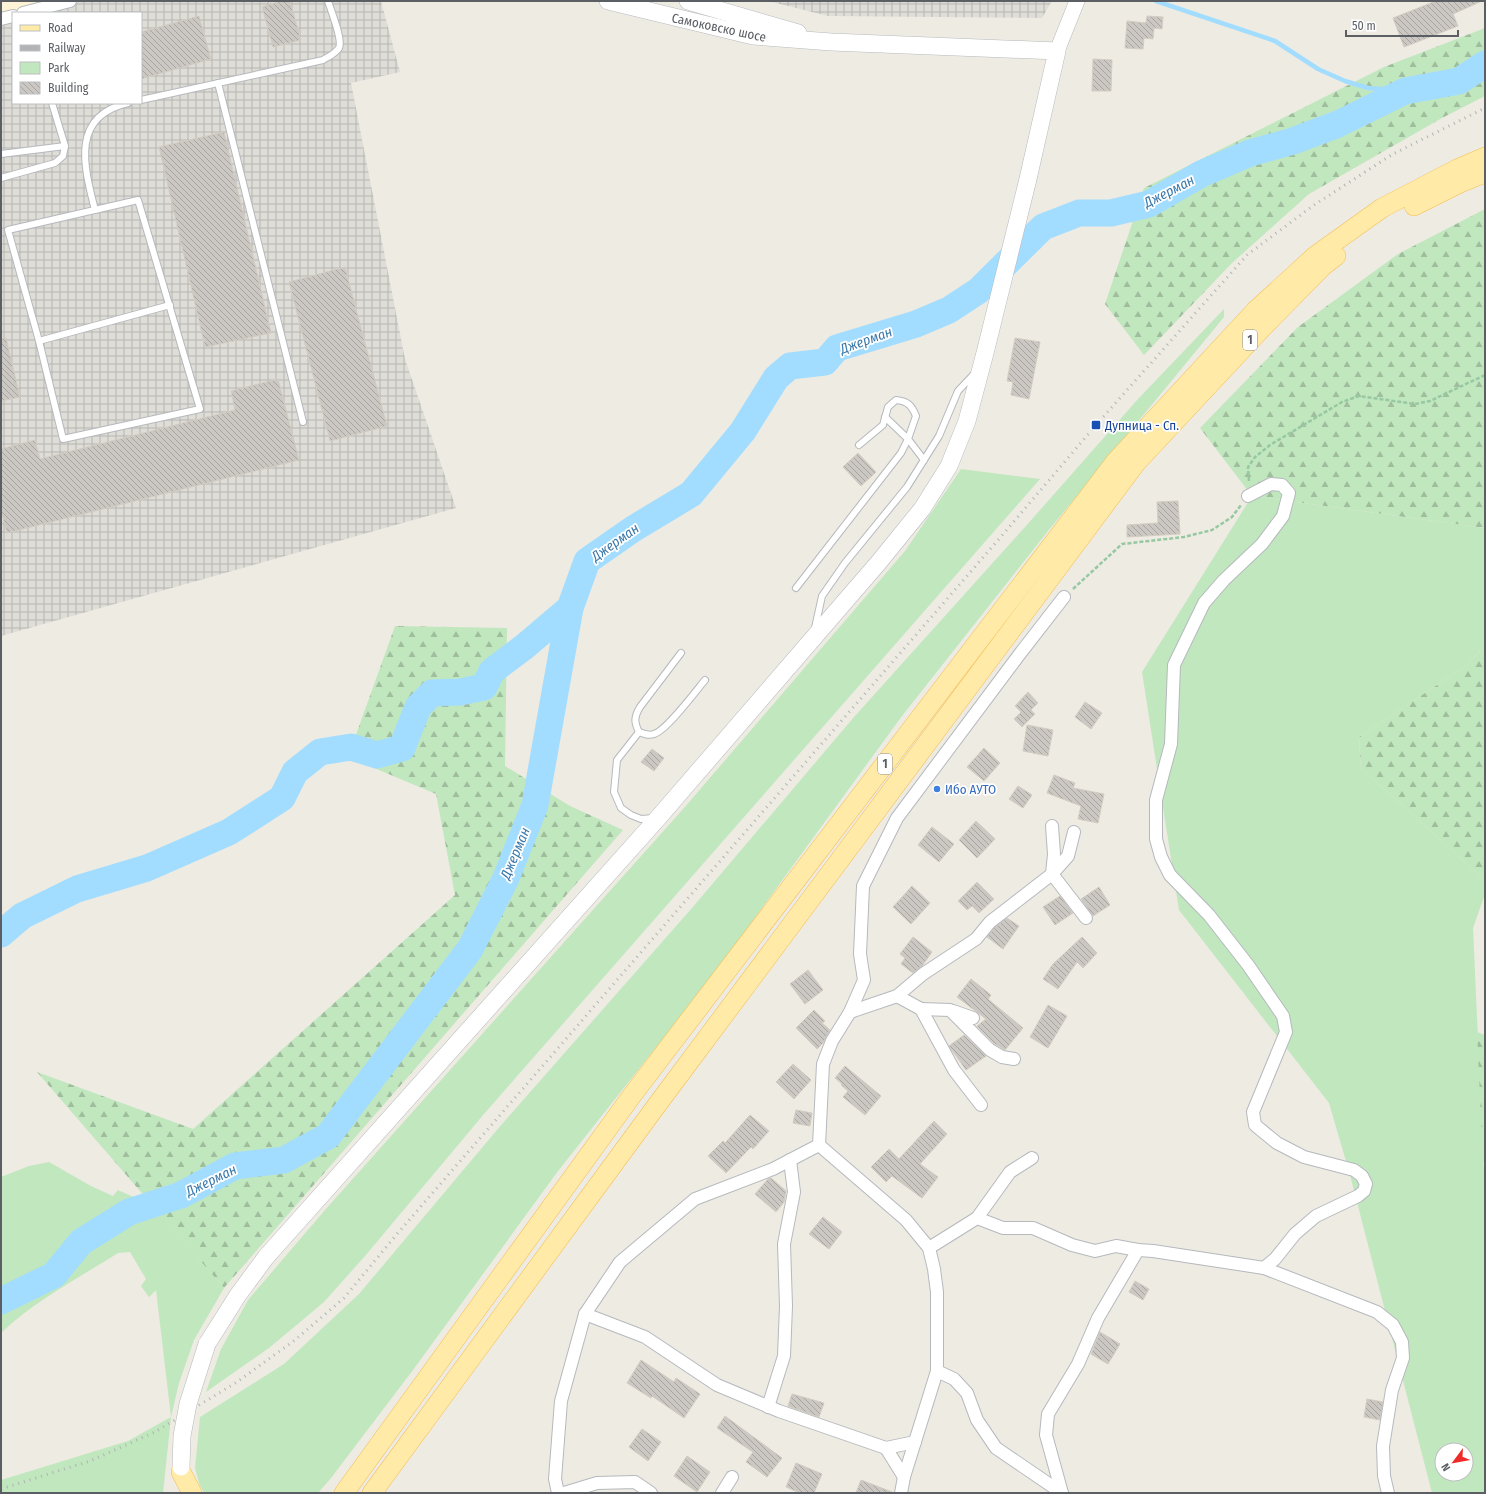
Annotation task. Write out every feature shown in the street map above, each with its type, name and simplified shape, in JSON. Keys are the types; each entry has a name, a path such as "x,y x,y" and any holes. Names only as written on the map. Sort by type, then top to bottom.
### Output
{"main road":[{"name":"Самоковско шосе","path":"608,1 753,36 831,42 1058,51"},
{"name":"Самоковско шосе","path":"694,2 831,42"},
{"path":"182,1493 182,1436 188,1404 207,1344 238,1295 266,1258 658,818 813,638 922,509 949,466 967,421 984,359 1058,51"},
{"name":"1","path":"344,1493 633,1094 1116,461 1256,310 1314,256 1382,208 1457,169 1485,157"},
{"name":"1","path":"372,1493 654,1109 1136,463 1264,326 1323,266 1388,219 1460,183 1485,173"},
{"path":"337,1493 369,1457"},
{"path":"176,1493 181,1469"},
{"path":"181,1469 192,1493"}],"street":[{"path":"28,12 70,1"},
{"path":"1058,51 1077,1"},
{"path":"1,19 12,16"},
{"path":"1248,496 1270,484 1282,485 1289,493 1283,516 1262,544 1224,580 1204,603 1174,665 1171,744 1156,800 1156,839 1161,857 1170,875 1209,915 1248,965 1283,1016 1286,1032 1252,1112 1255,1125 1277,1143 1304,1157 1354,1170 1362,1176 1366,1184 1364,1190 1358,1196 1316,1216 1295,1234 1275,1259 1264,1268"},
{"path":"819,1145 823,1064 832,1041 850,1012 864,980 860,954 863,886 897,818 1064,597"},
{"path":"1052,826 1054,854 1052,874 1086,918"},
{"path":"850,1012 897,996 922,974 976,939 990,922 1052,874 1068,856 1074,832"},
{"path":"897,996 920,1009 950,1010 973,1018"},
{"path":"920,1009 954,1070 981,1105"},
{"path":"950,1010 990,1050 1002,1058 1014,1059"},
{"path":"558,1493 555,1479 561,1401 585,1314 620,1262 695,1199 773,1169 819,1145"},
{"path":"819,1145 906,1220 929,1248 937,1292 937,1371 904,1477 901,1493"},
{"path":"929,1248 977,1218 1010,1172 1032,1158"},
{"path":"768,1406 784,1356 786,1306 784,1244 794,1192 790,1160"},
{"path":"977,1218 1004,1228 1033,1228 1072,1246 1096,1251 1116,1246 1138,1250 1153,1250 1264,1268 1377,1312 1393,1325 1402,1342 1403,1358 1392,1390 1383,1446 1384,1476 1388,1493"},
{"path":"1062,1493 1046,1434 1048,1414 1078,1364 1098,1318 1138,1250"},
{"path":"585,1314 645,1337 717,1385 768,1406 886,1448 915,1442"},
{"path":"937,1371 954,1379 967,1392 978,1420 996,1448 1062,1493"},
{"path":"886,1448 904,1477"},
{"path":"722,1493 732,1477"},
{"path":"564,1493 597,1483 635,1482 651,1493"}],"lane":[{"path":"142,100 323,60 339,48 340,41 328,1"},
{"path":"218,83 303,422"},
{"path":"1,178 55,164 63,156 65,146 52,104"},
{"path":"95,210 86,174 86,140 90,128 105,112 124,104"},
{"path":"1,154 65,146"},
{"path":"138,200 170,305 200,409 63,439 39,341 8,230 138,200"},
{"path":"39,341 170,305"},
{"path":"813,638 822,596 845,563 907,487 939,436 958,391 984,359"},
{"path":"796,588 901,453 908,439 916,416 912,407 905,401 896,400 888,407 883,424 859,446"},
{"path":"885,416 908,439 924,460"},
{"path":"681,653 646,697 635,715 635,723 639,732 646,735 655,734 664,727 705,680"},
{"path":"639,732 617,760 614,792 617,802 621,808 631,815 641,819 658,818"}],"shaded area":[{"path":"1,1 70,1 28,12 12,12 12,16 1,19"},
{"path":"70,1 381,1 400,72 351,83 405,359 456,508 1,636 1,19 12,16 12,104 142,104 142,12 27,12"},
{"path":"768,1 1052,1 1042,18 828,16"}],"green space":[{"path":"1485,28 1485,96 1442,118 1309,194 1232,263 1144,355 1105,304 1144,188 1384,67"},
{"path":"1485,209 1485,528 1252,496 1200,428 1298,327 1398,254"},
{"path":"1224,309 1224,317 1048,531 902,716 711,978 558,1171 413,1370 331,1478 318,1493 204,1493 199,1483 195,1468 200,1417 284,1364 359,1294 502,1124 692,908 854,717 1138,399"},
{"path":"961,469 1040,479 484,1114 365,1256 324,1302 269,1348 206,1392 221,1349 248,1300 325,1210 684,808 905,551"},
{"path":"1252,496 1485,528 1485,645 1467,665 1359,737 1361,768 1485,880 1485,894 1473,928 1485,1195 1485,1493 1432,1493 1350,1175 1329,1103 1179,910 1142,672"},
{"path":"395,626 507,628 505,766 570,806 623,830 224,1288 37,1072 193,1129 455,895 436,794 348,757"},
{"path":"1485,645 1485,880 1361,768 1359,737 1467,665"},
{"path":"1477,1032 1485,1035 1485,1163 1483,1162"},
{"path":"49,1162 91,1186 113,1196 118,1190 147,1203 149,1201 224,1288 194,1340 179,1383 171,1417 156,1290 149,1297 141,1286 146,1279 130,1252 118,1253 57,1290 27,1311 1,1333 1,1177 29,1166"},
{"path":"171,1417 163,1493 1,1493 1,1480 128,1441"}],"building":[{"path":"281,1 290,1 301,40 273,47 262,7"},
{"path":"1436,1 1482,1 1453,14 1458,26 1404,47 1393,18"},
{"path":"199,16 211,59 142,79 142,32"},
{"path":"1147,16 1163,17 1162,29 1154,28 1153,39 1144,38 1143,49 1125,48 1127,21 1146,23"},
{"path":"1093,59 1112,60 1111,91 1092,91"},
{"path":"224,132 271,333 205,347 159,147"},
{"path":"345,267 387,426 330,441 289,282"},
{"path":"6,338 20,397 1,401 1,339"},
{"path":"1015,338 1040,342 1029,399 1011,395 1013,382 1007,381"},
{"path":"278,379 299,460 7,533 1,510 1,449 35,440 40,459 235,410 231,391"},
{"path":"858,453 876,472 861,486 843,467"},
{"path":"1178,501 1180,534 1127,537 1127,525 1158,523 1157,502"},
{"path":"1028,692 1038,703 1031,710 1035,714 1022,727 1014,719 1021,712 1015,706"},
{"path":"1085,702 1102,713 1091,729 1075,717"},
{"path":"1027,725 1053,730 1048,756 1023,751"},
{"path":"984,748 1000,763 984,781 967,767"},
{"path":"652,749 664,758 654,771 641,762"},
{"path":"1054,775 1075,783 1073,788 1104,794 1098,823 1078,819 1081,806 1047,793"},
{"path":"1018,786 1032,795 1023,808 1009,799"},
{"path":"976,821 995,839 977,858 959,840"},
{"path":"932,827 954,844 939,862 918,845"},
{"path":"977,882 994,899 979,913 972,906 967,910 958,901"},
{"path":"912,886 930,903 911,924 893,907"},
{"path":"1099,887 1110,905 1093,916 1081,899"},
{"path":"1060,896 1073,913 1055,925 1043,907"},
{"path":"1007,918 1019,926 1003,949 987,937 995,927"},
{"path":"913,937 932,952 922,966 913,973 901,964 905,958 900,954"},
{"path":"1082,937 1097,953 1083,968 1077,962 1058,989 1043,979 1053,964"},
{"path":"808,970 823,990 805,1004 790,984"},
{"path":"971,979 991,995 988,999 1023,1028 1005,1050 995,1044 977,1026 986,1019 957,997"},
{"path":"1048,1005 1067,1016 1048,1048 1030,1037"},
{"path":"814,1010 825,1021 822,1023 830,1030 823,1043 817,1049 796,1028"},
{"path":"964,1035 986,1056 966,1070 949,1046"},
{"path":"793,1064 811,1080 794,1099 776,1082"},
{"path":"845,1066 881,1096 865,1115 843,1097 848,1091 835,1078"},
{"path":"796,1110 812,1113 810,1126 793,1123"},
{"path":"750,1115 769,1131 753,1149 751,1147 726,1173 708,1156 723,1141 725,1143"},
{"path":"934,1121 947,1134 920,1164 938,1177 922,1198 892,1176 886,1182 871,1167 889,1149 899,1159"},
{"path":"771,1178 786,1191 784,1202 776,1212 755,1194 768,1179"},
{"path":"823,1217 842,1232 829,1249 809,1234"},
{"path":"1135,1281 1149,1289 1143,1300 1129,1292"},
{"path":"1100,1332 1120,1344 1108,1364 1091,1354"},
{"path":"641,1360 674,1382 676,1378 700,1394 684,1418 652,1396 651,1398 627,1383"},
{"path":"792,1394 824,1403 819,1417 788,1406"},
{"path":"1367,1399 1383,1402 1380,1420 1364,1417"},
{"path":"725,1416 782,1458 767,1477 746,1462 753,1452 717,1428"},
{"path":"642,1429 661,1442 648,1461 629,1447"},
{"path":"687,1456 710,1472 697,1492 674,1476"},
{"path":"796,1463 822,1474 814,1493 800,1493 786,1487"},
{"path":"861,1480 892,1492 892,1493 856,1493"}],"waterway":[{"path":"1156,1 1275,41 1318,69 1345,81 1368,88 1405,91"},
{"name":"Джерман","path":"1,1301 54,1275 81,1242 129,1212 181,1195 235,1166 284,1160 328,1136 470,949 506,878 535,805 570,608 587,561 633,529 691,494 743,431 776,378 790,366 825,362 837,348 916,324 949,310 978,291 1043,227 1079,213 1111,213 1149,204 1201,174 1250,153 1293,141 1338,124 1405,91 1459,81 1485,64"},
{"path":"1,934 22,916 77,889 147,868 229,832 282,798 295,772 320,752 351,747 377,755 402,748 418,707 432,693 460,692 484,687 492,671 524,647 570,608"}],"railway":[{"path":"1,1489 90,1461 155,1432 237,1382 295,1340 344,1298 397,1234 1096,425 1247,255 1314,205 1393,154 1485,108"}],"place":[{"name":"Дупница - Сп.","path":"1096,425"},
{"name":"Ибо АУТО","path":"937,789"}]}
